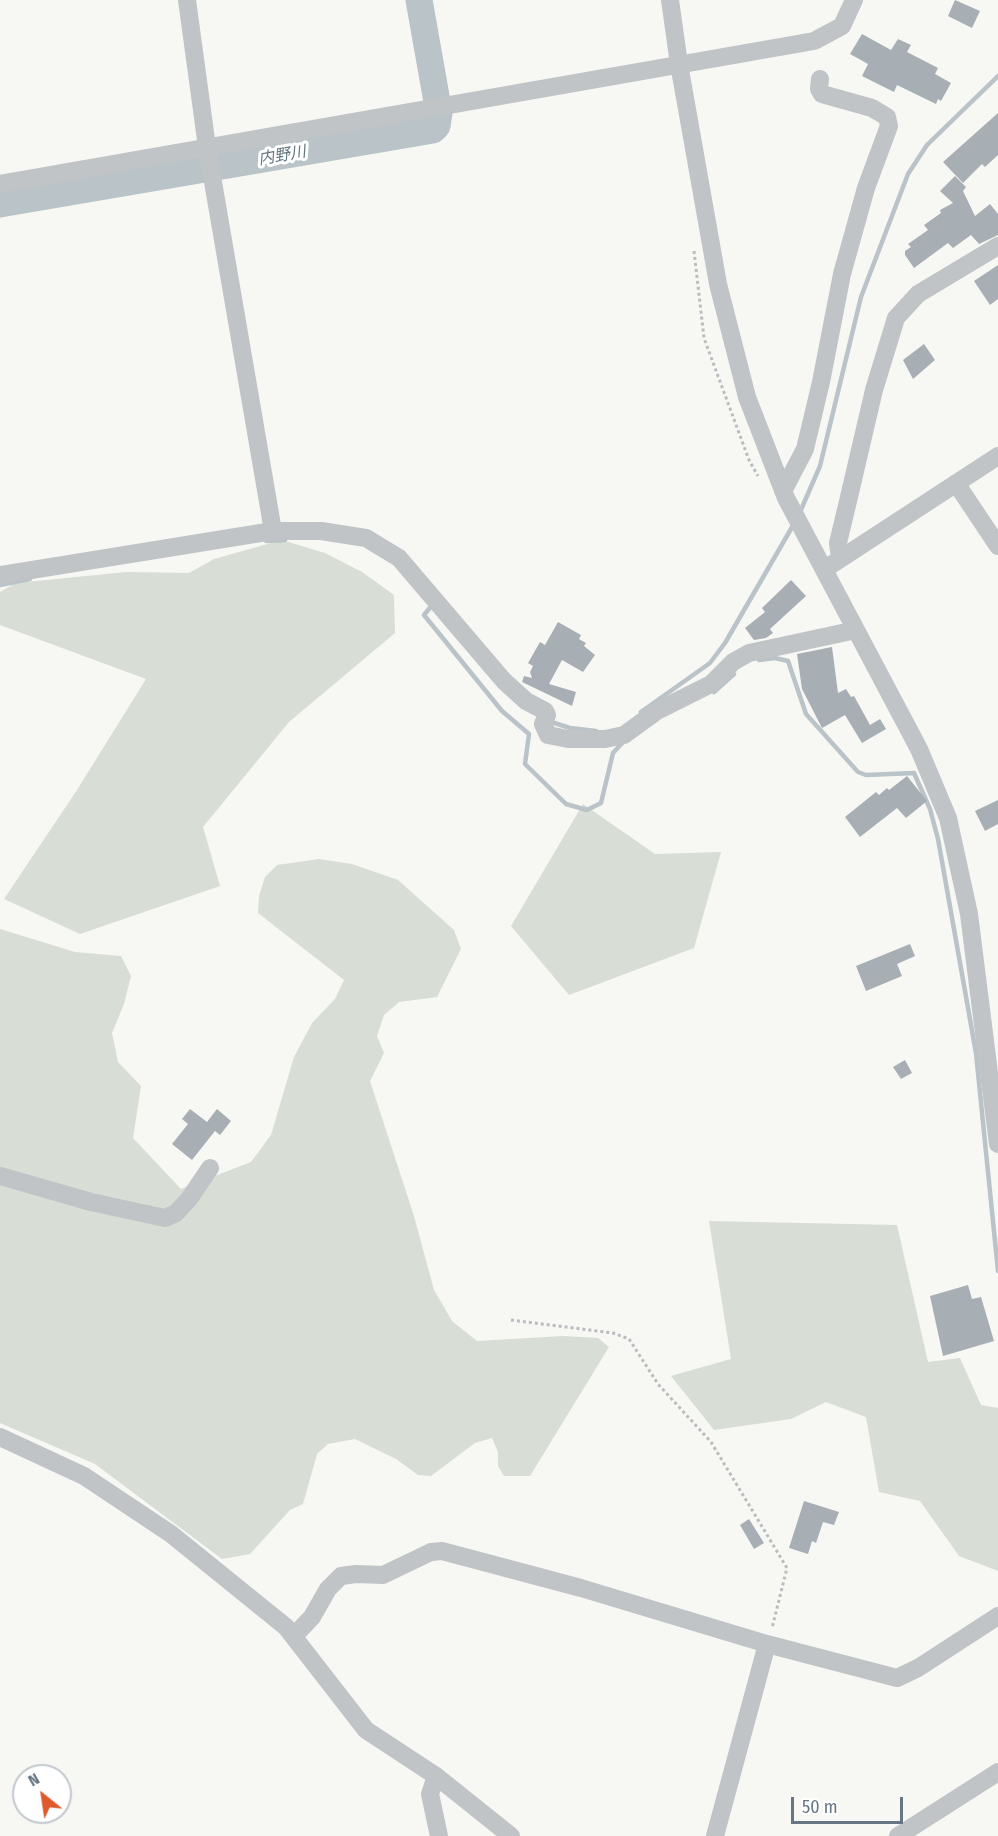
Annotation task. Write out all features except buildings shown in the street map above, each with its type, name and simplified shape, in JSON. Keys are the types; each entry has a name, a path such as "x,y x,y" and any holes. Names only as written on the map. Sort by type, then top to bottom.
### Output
{"street":[{"path":"187,0 207,147 273,531"},
{"path":"670,0 679,64 726,324 747,397 783,491 919,749 948,818 991,1021 998,1144"},
{"path":"0,184 824,38 842,26 854,0"},
{"path":"783,491 804,449 821,382 842,274 860,219 866,188 889,126 887,117 872,108 822,94 819,89 820,79"},
{"path":"840,559 838,543 874,390 896,318 918,294 998,246"},
{"path":"824,570 998,456"},
{"path":"956,483 998,546"},
{"path":"0,574 273,531 352,534 366,538 399,558 504,681 526,701 545,711 547,715 544,729 553,737 598,739 624,735 657,711 711,684 738,658 815,637 856,630"},
{"path":"0,1176 91,1202 165,1218 176,1213 189,1199 210,1168"},
{"path":"0,1437 62,1464 171,1534 274,1616 294,1635 366,1730 436,1776 511,1836"},
{"path":"294,1635 312,1617 328,1589 341,1576 383,1575 431,1552 442,1551 581,1588 767,1644 897,1678 918,1668 998,1616"},
{"path":"715,1836 767,1644"},
{"path":"898,1836 998,1772"},
{"path":"436,1776 430,1794 439,1836"}],"path":[{"path":"511,1320 624,1335 658,1384 711,1442 787,1568 767,1644"}],"shaded area":[{"path":"282,540 325,553 362,572 394,595 395,633 289,722 203,827 220,886 80,934 4,899 77,790 146,679 0,625 0,592 16,583 126,572 189,573 214,559"},
{"path":"583,804 655,854 721,852 694,948 569,995 511,926"},
{"path":"319,859 352,864 398,880 454,930 461,949 437,997 399,1002 384,1015 377,1036 384,1053 370,1081 414,1216 434,1290 452,1321 477,1341 563,1336 598,1338 609,1347 530,1476 504,1476 498,1466 498,1452 492,1438 475,1443 431,1476 418,1475 396,1459 355,1439 328,1444 317,1454 303,1504 290,1510 250,1554 222,1559 95,1464 0,1423 0,929 75,952 121,956 131,976 124,1004 112,1033 118,1062 141,1086 133,1138 181,1189 251,1162 271,1135 294,1057 312,1023 335,999 344,980 258,913 259,896 265,877 277,865"},
{"path":"709,1221 897,1225 928,1362 960,1358 981,1405 998,1408 998,1571 959,1556 920,1501 879,1492 866,1417 826,1402 791,1419 714,1430 671,1376 731,1359"}],"waterway":[{"name":"内野川","path":"0,204 433,130 437,126 439,113 419,0"},
{"path":"800,512 820,466 861,297 908,174 927,145 998,76"},
{"path":"641,712 710,663 725,643 795,522"},
{"path":"266,541 285,540"},
{"path":"0,585 30,579"},
{"path":"433,604 424,615 502,711 529,734 525,764 566,804 587,810 601,803 613,753 623,742"},
{"path":"759,660 775,658 788,661 806,714 858,772 866,775 914,773 930,809 938,839 976,1053 998,1271"},
{"path":"714,692 734,674"},
{"path":"548,721 570,728 596,731"}]}
